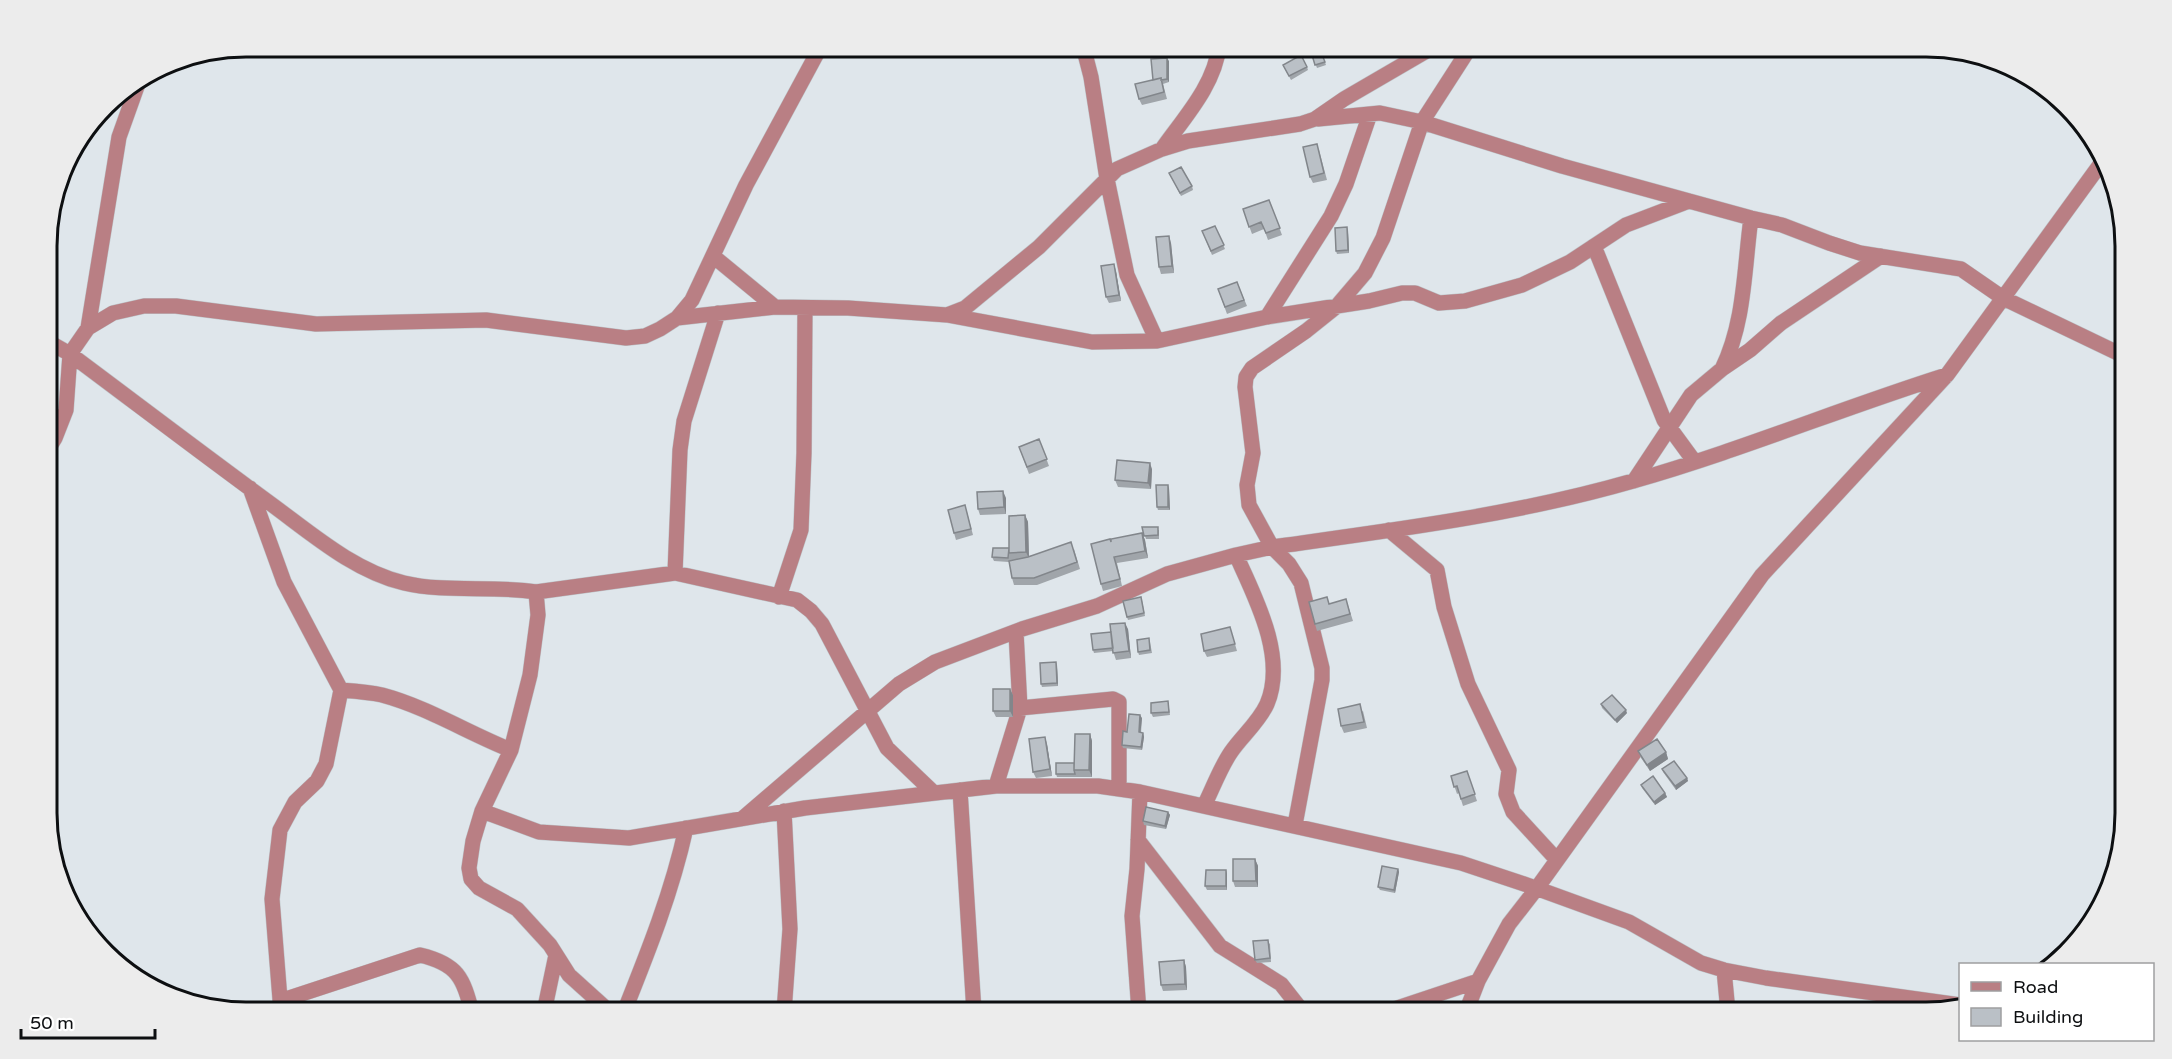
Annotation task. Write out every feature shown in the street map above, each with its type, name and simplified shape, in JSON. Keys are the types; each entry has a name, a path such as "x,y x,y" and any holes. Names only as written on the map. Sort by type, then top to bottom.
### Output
{"street":[{"path":"88,328 113,314 144,306 165,306 316,324 486,320 626,338 653,333 677,318 692,300 746,185 815,57"},
{"path":"1086,57 1127,275 1156,341"},
{"path":"1161,149 1206,85 1217,57"},
{"path":"1315,119 1344,99 1416,57"},
{"path":"1295,825 1322,680 1322,668 1300,583 1289,564 1272,548 1249,505 1247,485 1253,453 1245,387 1246,377 1252,368 1306,332 1336,307 1365,273 1383,238 1422,122 1464,57"},
{"path":"57,435 66,410 70,354 88,328 119,137 135,94"},
{"path":"947,315 964,308 1039,247 1117,169 1161,149 1188,141 1300,124 1315,119 1380,113 1422,122 1562,166 1782,225 1860,253 1961,269 2003,298 2115,352"},
{"path":"1267,317 1331,216 1346,184 1370,114"},
{"path":"1470,1002 1478,981 1509,924 1762,575 1947,375 2098,168"},
{"path":"677,318 775,307 848,308 947,315 1092,342 1156,341 1267,317 1336,307 1410,292 1439,303 1465,301 1522,285 1570,262 1626,225 1689,201"},
{"path":"1722,369 1739,323 1751,218"},
{"path":"1594,246 1668,428 1694,461"},
{"path":"712,256 775,307"},
{"path":"1634,481 1691,395 1781,323 1881,256"},
{"path":"779,597 801,530 805,308"},
{"path":"675,573 681,440 684,421 717,314"},
{"path":"57,347 364,569 414,584 447,588 521,589 536,592 675,573 796,600 811,611 822,624 887,748 934,793"},
{"path":"743,818 899,684 935,662 1096,606 1167,574 1236,555 1272,548 1520,510 1634,481 1947,375"},
{"path":"250,488 284,582 340,690 326,764 316,781 295,802 280,830 272,899 280,1002"},
{"path":"1389,530 1437,570 1444,607 1468,684 1509,770 1506,794 1513,812 1557,860"},
{"path":"1204,806 1230,753 1258,719 1267,703 1273,671 1267,625 1236,555"},
{"path":"536,592 537,615 530,675 511,750 482,811 472,841 469,868 471,879 479,888 517,909 549,945 569,975 599,1002"},
{"path":"996,786 1020,708 1016,632"},
{"path":"340,690 383,696 438,717 480,738 511,750"},
{"path":"1020,708 1113,699 1119,702 1119,789"},
{"path":"482,811 539,832 628,838 784,811 996,786 1048,785 1119,789 1295,825 1461,863 1629,922 1701,963 1724,970 1938,1002"},
{"path":"960,790 973,1002"},
{"path":"1138,1002 1132,916 1140,792"},
{"path":"784,811 790,929 785,1002"},
{"path":"628,1002 658,923 680,855 686,828"},
{"path":"1137,840 1220,946 1281,984 1295,1002"},
{"path":"293,1002 420,955 434,958 456,971 463,981 469,1002"},
{"path":"546,1002 556,955"},
{"path":"1724,970 1727,1002"},
{"path":"1415,1002 1478,981"}],"building":[{"path":"1302,57 1307,67 1289,76 1283,65"},
{"path":"1313,57 1323,57 1325,62 1315,65"},
{"path":"1167,58 1167,79 1153,80 1151,59"},
{"path":"1161,78 1164,92 1139,99 1135,84"},
{"path":"1317,144 1324,173 1310,177 1303,147"},
{"path":"1181,167 1192,186 1180,193 1169,173"},
{"path":"1269,200 1280,228 1266,233 1261,222 1249,227 1243,209"},
{"path":"1215,226 1224,245 1211,251 1202,231"},
{"path":"1347,227 1348,250 1336,251 1335,228"},
{"path":"1169,236 1172,266 1159,267 1156,237"},
{"path":"1114,264 1119,295 1106,297 1101,266"},
{"path":"1237,282 1244,300 1225,307 1218,289"},
{"path":"1039,439 1047,459 1027,467 1019,447"},
{"path":"1117,460 1150,463 1148,483 1115,480"},
{"path":"1156,485 1168,485 1168,507 1157,507"},
{"path":"1003,491 1004,507 978,509 977,492"},
{"path":"965,505 971,529 954,533 948,510"},
{"path":"1025,515 1026,552 1009,553 1009,516"},
{"path":"1142,527 1158,527 1158,535 1144,536"},
{"path":"1142,533 1145,551 1114,557 1120,579 1101,584 1091,544 1110,539 1111,542 1111,539"},
{"path":"1071,542 1077,562 1034,578 1012,578 1009,561"},
{"path":"993,548 1009,548 1008,558 992,557"},
{"path":"1141,597 1144,613 1127,617 1123,601"},
{"path":"1327,597 1329,604 1346,599 1350,614 1315,624 1309,602"},
{"path":"1125,623 1129,651 1113,653 1110,624"},
{"path":"1230,627 1235,644 1204,651 1201,634"},
{"path":"1111,632 1113,648 1093,650 1091,634"},
{"path":"1149,638 1150,650 1138,652 1137,640"},
{"path":"1056,662 1057,683 1041,684 1040,663"},
{"path":"993,689 1010,689 1010,711 993,711"},
{"path":"1612,695 1626,710 1615,720 1601,704"},
{"path":"1168,701 1169,712 1151,713 1151,703"},
{"path":"1360,704 1364,722 1341,726 1338,709"},
{"path":"1129,714 1140,715 1139,732 1143,733 1141,747 1122,745 1123,731 1127,732"},
{"path":"1075,734 1090,734 1089,770 1074,770"},
{"path":"1045,737 1050,769 1033,772 1029,739"},
{"path":"1657,739 1666,752 1647,765 1638,751"},
{"path":"1674,761 1687,778 1675,786 1662,769"},
{"path":"1056,763 1074,763 1075,774 1056,774"},
{"path":"1467,771 1475,794 1461,799 1451,776"},
{"path":"1653,776 1665,793 1654,802 1641,785"},
{"path":"1146,807 1168,812 1165,826 1143,821"},
{"path":"1233,859 1255,859 1256,881 1233,881"},
{"path":"1382,866 1398,869 1394,890 1378,887"},
{"path":"1206,870 1226,870 1226,886 1205,886"},
{"path":"1268,940 1270,958 1255,960 1253,941"},
{"path":"1184,960 1185,984 1161,985 1159,962"}]}
